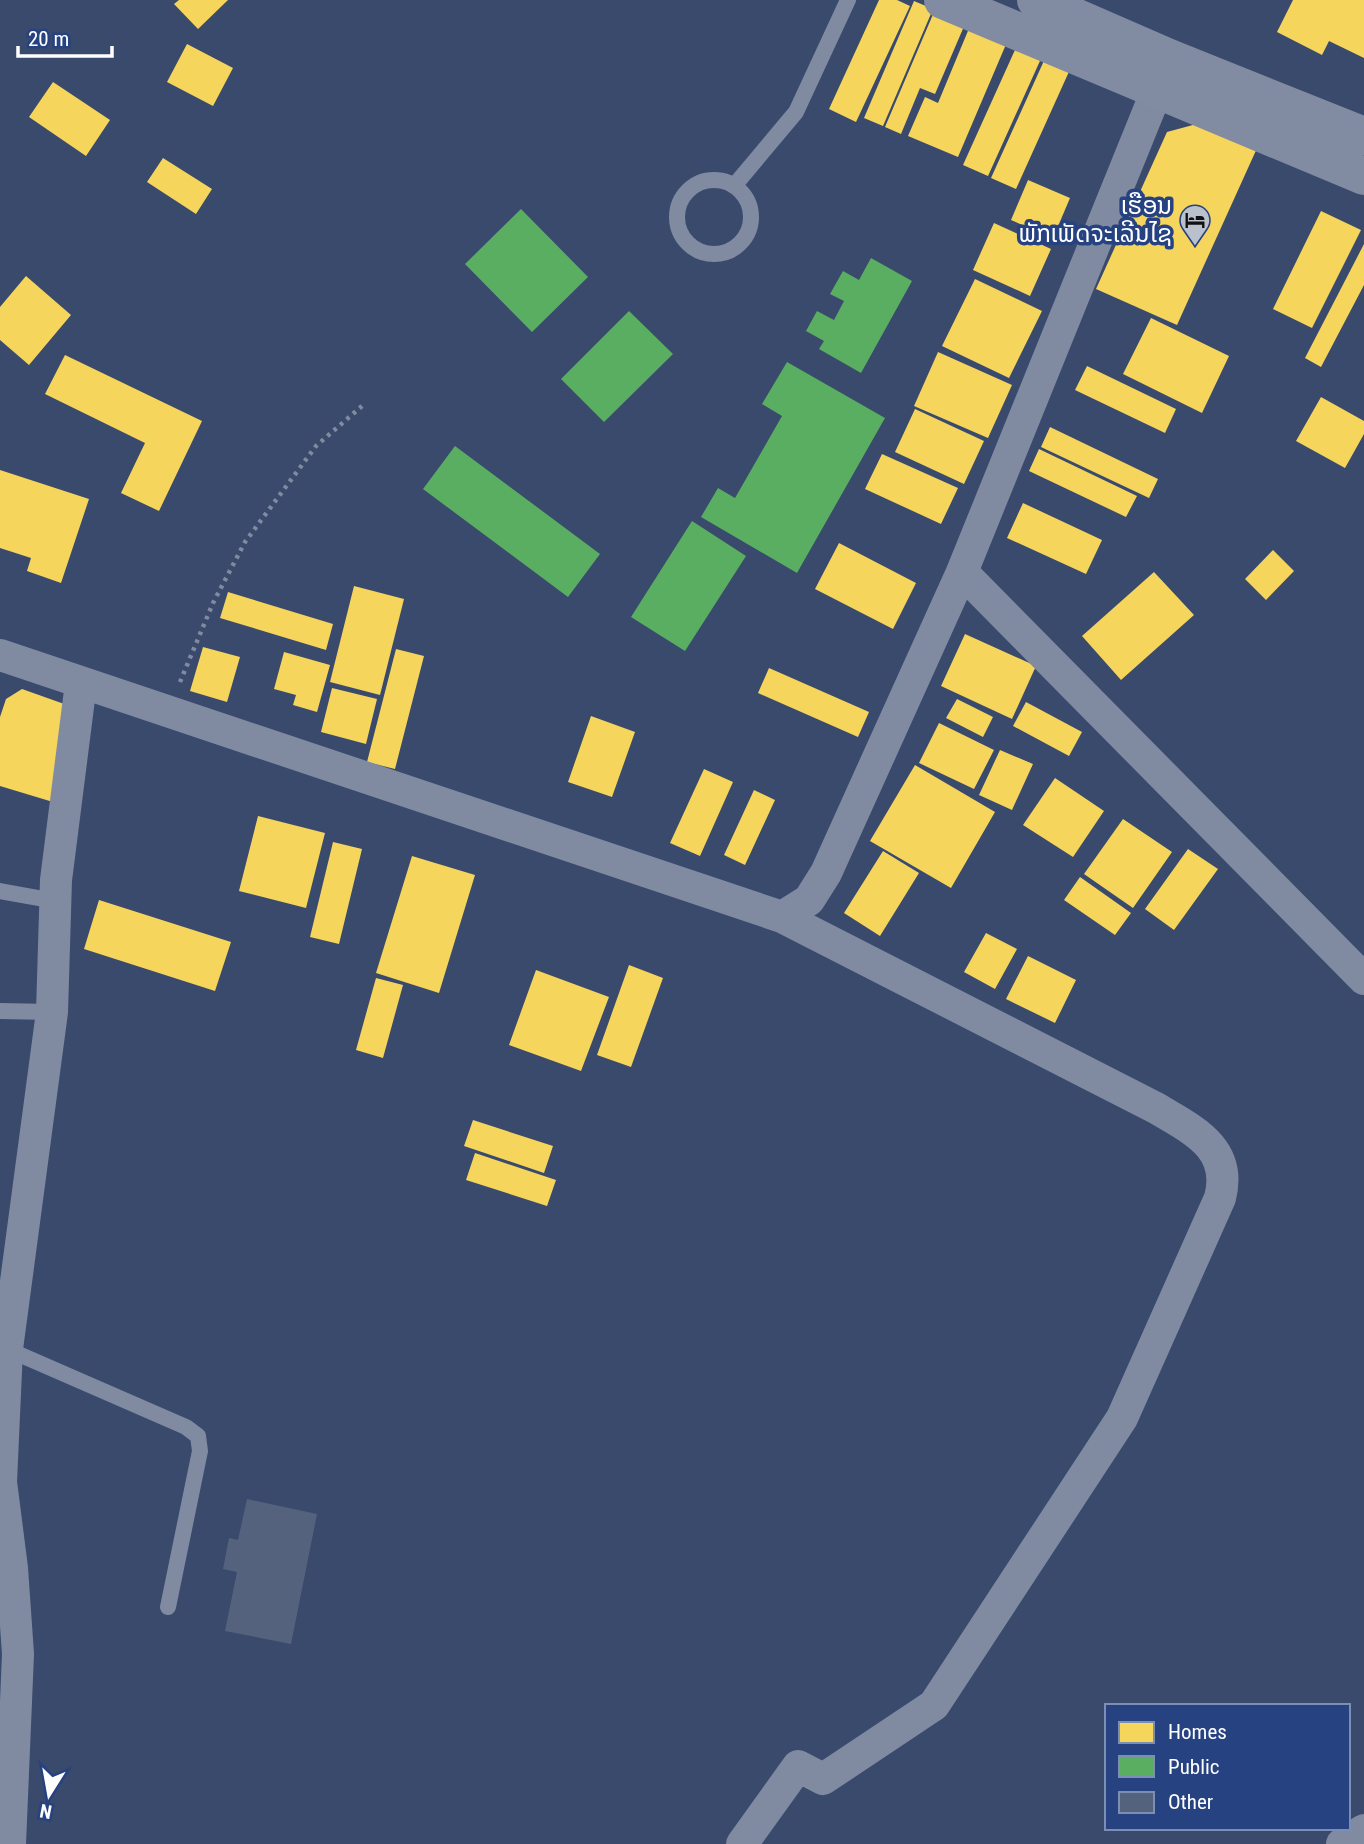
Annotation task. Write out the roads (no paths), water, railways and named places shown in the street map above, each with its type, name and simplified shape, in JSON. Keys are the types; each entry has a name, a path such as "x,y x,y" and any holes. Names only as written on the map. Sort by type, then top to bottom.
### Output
{"highway":[{"path":"943,0 1164,74 1364,135"},
{"path":"1036,0 1164,74 1364,176"}],"street":[{"path":"782,917 809,900 826,873 962,572 1164,74"},
{"path":"962,572 1364,979"},
{"path":"0,655 782,917 1156,1108 1195,1131 1215,1152 1223,1169 1224,1184 1220,1198 1122,1419 934,1705 823,1779 798,1766 742,1844"},
{"path":"10,1844 18,1654 12,1568 1,1482 4,1349 52,1012 56,880 81,683"},
{"path":"1342,1844 1364,1830"}],"lane":[{"path":"734,186 796,112 848,0"},
{"path":"709,180 723,181 734,186 744,195 750,207 752,220 749,232 731,251 706,254 695,250 686,243 676,221 681,199 698,183 709,180"},
{"path":"0,891 55,901"},
{"path":"0,1010 52,1012"},
{"path":"4,1349 186,1427 198,1436 200,1451 168,1607"}],"place":[{"name":"ເຮືອນ ພັກເພັດຈະເລີນໄຊ","path":"1195,247"}]}
